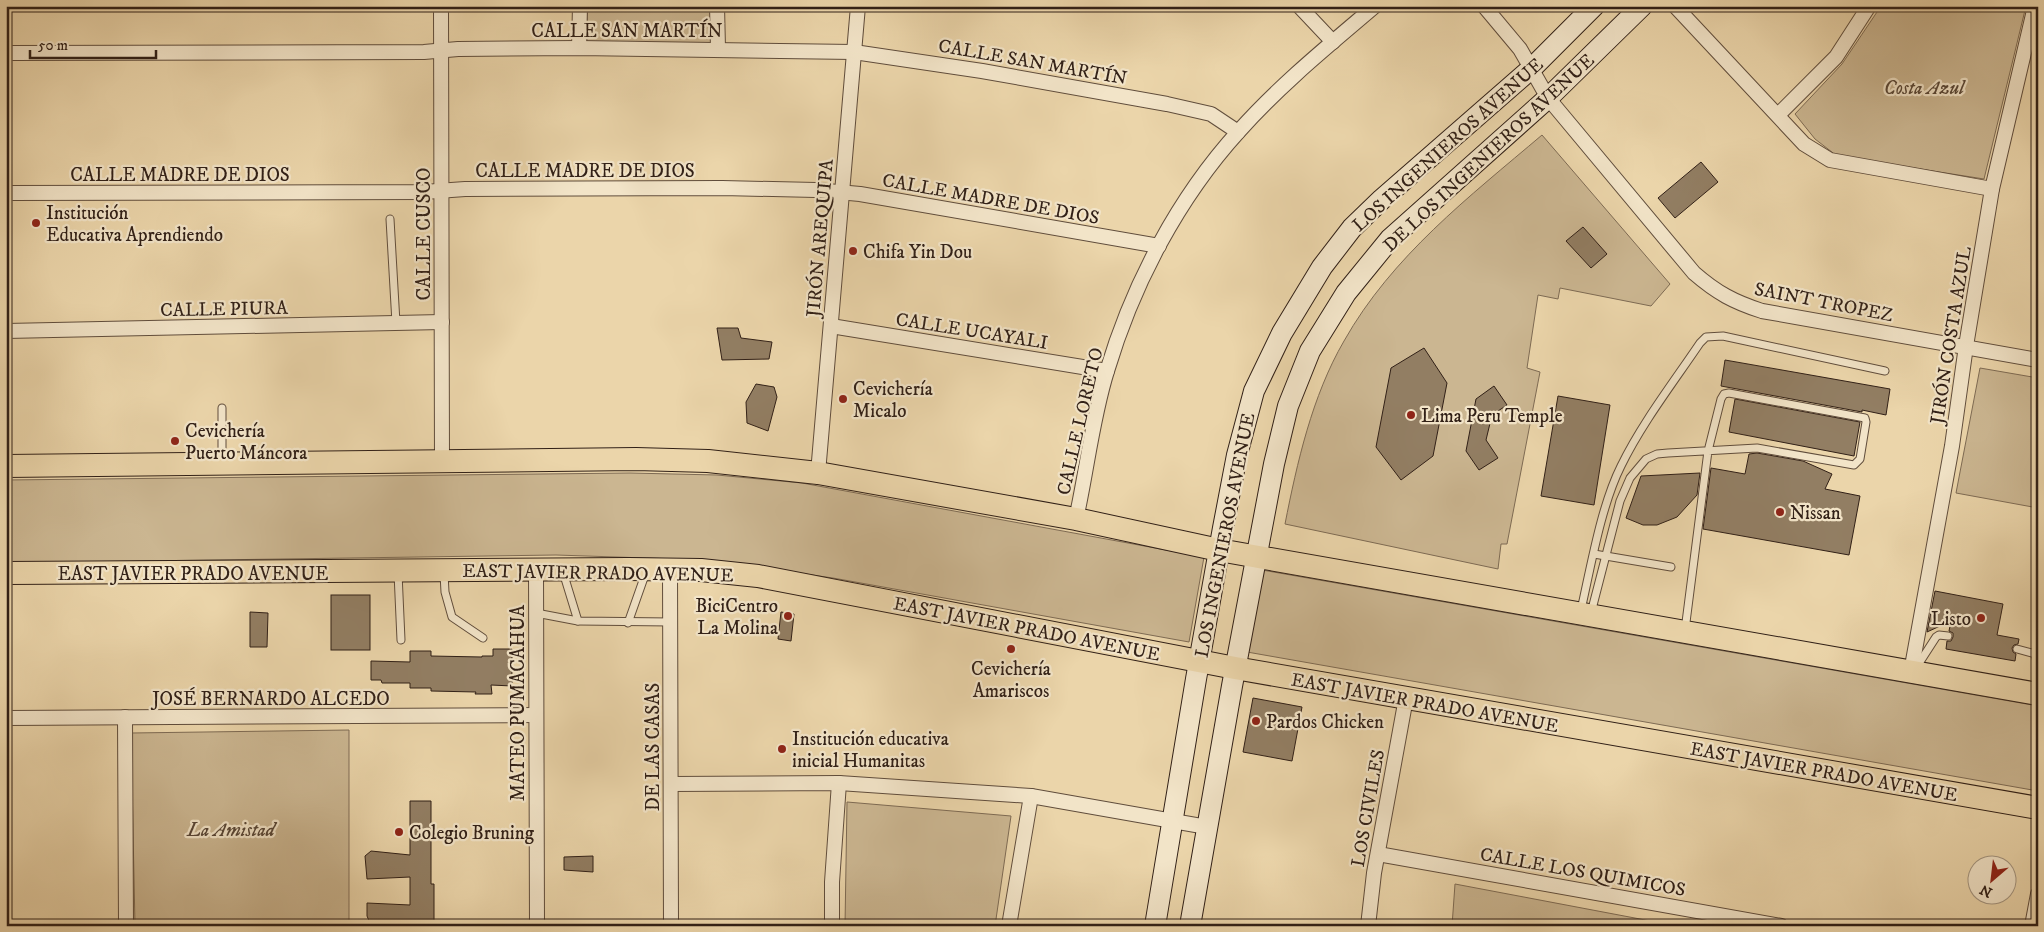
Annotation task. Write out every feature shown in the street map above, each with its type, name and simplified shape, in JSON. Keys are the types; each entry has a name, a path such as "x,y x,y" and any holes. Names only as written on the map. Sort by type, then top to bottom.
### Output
{"main road":[{"path":"6,466 672,460 752,465 818,473 1076,519 1255,557 2038,694"},
{"name":"EAST JAVIER PRADO AVENUE","path":"6,573 398,572 562,569 670,569 732,572 784,579 1235,668 2038,808"}],"street":[{"name":"CALLE CUSCO","path":"441,6 442,462"},
{"path":"580,6 580,48"},
{"path":"717,6 718,48"},
{"name":"JIRÓN AREQUIPA","path":"818,473 858,6"},
{"path":"1299,6 1333,42"},
{"name":"CALLE LORETO","path":"1076,519 1097,409 1107,371 1128,311 1159,246 1206,172 1238,132 1279,90 1375,6"},
{"name":"SAINT TROPEZ","path":"1484,6 1520,49 1548,98 1694,273 1713,290 1737,303 1762,311 2038,360"},
{"name":"LOS INGENIEROS AVENUE","path":"1155,926 1219,550 1237,455 1254,392 1282,334 1322,266 1352,228 1382,199 1532,68 1594,6"},
{"name":"DE LOS INGENIEROS AVENUE","path":"1255,557 1288,406 1310,351 1346,293 1390,239 1548,98 1642,6"},
{"path":"1675,6 1804,144 1830,160 1992,189"},
{"path":"1778,115 1836,57 1869,6"},
{"name":"JIRÓN COSTA AZUL","path":"1913,672 1952,446 1966,346 1992,189 2035,6"},
{"name":"CALLE SAN MARTÍN","path":"6,53 580,48 718,48 854,52 982,70 1167,104 1211,114 1238,132"},
{"name":"CALLE MADRE DE DIOS","path":"6,193 802,189 842,193 1159,246"},
{"name":"CALLE PIURA","path":"6,330 442,322"},
{"name":"CALLE UCAYALI","path":"831,326 1107,371"},
{"name":"LOS INGENIEROS AVENUE","path":"1190,926 1255,557"},
{"name":"DE LAS CASAS","path":"670,569 671,926"},
{"name":"MATEO PUMACAHUA","path":"536,570 537,926"},
{"name":"LOS CIVILES","path":"1368,926 1371,892 1406,698"},
{"name":"JOSÉ BERNARDO ALCEDO","path":"6,718 536,716"},
{"path":"125,718 126,926"},
{"path":"832,926 832,882 839,783"},
{"path":"671,784 839,783 1031,796 1207,827"},
{"path":"1009,926 1031,796"},
{"name":"CALLE LOS QUIMICOS","path":"1378,854 1781,926"},
{"path":"2032,926 2038,894"}],"lane":[{"path":"390,219 396,323"},
{"path":"1585,615 1594,554 1610,492 1621,466 1689,360 1706,337 1723,336 1885,371"},
{"path":"1585,615 1605,556 1620,501 1630,478 1646,459 1657,454 1708,451 1757,448 1854,465 1860,459 1865,418 1729,393 1724,394 1721,399 1708,451 1685,633"},
{"path":"222,408 222,465"},
{"path":"1594,554 1671,567"},
{"path":"562,569 578,621"},
{"path":"628,623 647,569"},
{"path":"444,571 445,592 452,617 483,638"},
{"path":"398,572 401,640"},
{"path":"536,613 578,621 671,622"},
{"path":"1913,672 1936,637 1939,635 1948,636"},
{"path":"2017,649 2035,654 2038,666"}],"green space":[{"path":"587,6 711,6 711,43 587,45"},
{"name":"Costa Azul","path":"1880,6 2026,6 1984,179 1837,156 1815,139 1795,114 1842,64"},
{"path":"1542,135 1670,284 1651,306 1560,288 1558,299 1538,295 1527,368 1540,372 1507,544 1501,544 1498,569 1285,524 1295,477 1314,407 1333,362 1363,310 1408,255 1434,229"},
{"path":"1980,368 2038,378 2038,508 1956,493"},
{"path":"630,473 717,475 802,483 1204,557 1189,642 833,578 707,560 556,555 6,563 6,480"},
{"path":"1262,570 2038,706 2038,791 1247,652"},
{"name":"La Amistad","path":"349,730 349,926 135,926 131,733"},
{"path":"847,802 1011,816 995,926 845,926"},
{"path":"1455,884 1677,926 1452,926"}],"building":[{"path":"1701,162 1718,182 1675,218 1658,198"},
{"path":"1583,227 1607,254 1591,268 1566,241"},
{"path":"717,328 738,328 741,338 772,342 769,359 722,360"},
{"name":"Lima Peru Temple","path":"1424,348 1447,383 1433,456 1401,480 1376,447 1391,368"},
{"path":"1725,360 1890,389 1886,415 1721,386"},
{"path":"756,384 774,387 777,397 768,431 747,423 746,402"},
{"path":"1494,386 1507,405 1492,415 1486,440 1498,458 1479,470 1466,451 1476,399"},
{"path":"1558,396 1610,405 1594,505 1541,496"},
{"path":"1735,399 1860,422 1854,456 1729,432"},
{"name":"Nissan","path":"1757,453 1803,461 1832,474 1825,489 1860,496 1849,555 1703,529 1711,468 1745,474 1749,454"},
{"path":"1700,473 1697,495 1677,517 1657,525 1643,525 1626,518 1641,476"},
{"path":"1935,591 2003,604 1997,635 2019,639 2018,644 2012,648 2016,654 2015,661 1946,649 1947,641 1951,641 1953,637 1953,633 1949,631 1951,621 1927,632"},
{"path":"331,595 370,595 370,650 331,650"},
{"path":"250,612 268,613 267,647 250,647"},
{"path":"781,612 794,614 791,641 778,639"},
{"path":"493,649 512,649 512,686 491,685 492,694 431,691 431,688 410,688 410,683 382,683 381,680 371,680 371,661 410,662 410,651 431,651 431,656 482,657 493,656"},
{"path":"1253,698 1302,707 1292,761 1243,752"},
{"path":"410,801 431,801 431,884 434,884 434,922 370,923 367,916 367,903 410,905 410,877 367,879 365,856 371,851 410,855"},
{"path":"593,856 593,872 564,870 564,857"}],"place":[{"name":"Institución Educativa Aprendiendo","path":"36,223"},
{"name":"Chifa Yin Dou","path":"853,251"},
{"name":"Cevichería Micalo","path":"843,399"},
{"name":"Lima Peru Temple","path":"1411,415"},
{"name":"Cevichería Puerto Máncora","path":"175,441"},
{"name":"Nissan","path":"1780,512"},
{"name":"BiciCentro La Molina","path":"788,616"},
{"name":"Listo","path":"1981,618"},
{"name":"Cevichería Amariscos","path":"1011,649"},
{"name":"Pardos Chicken","path":"1256,721"},
{"name":"Institución educativa inicial Humanitas","path":"782,749"},
{"name":"Colegio Bruning","path":"399,832"}]}
